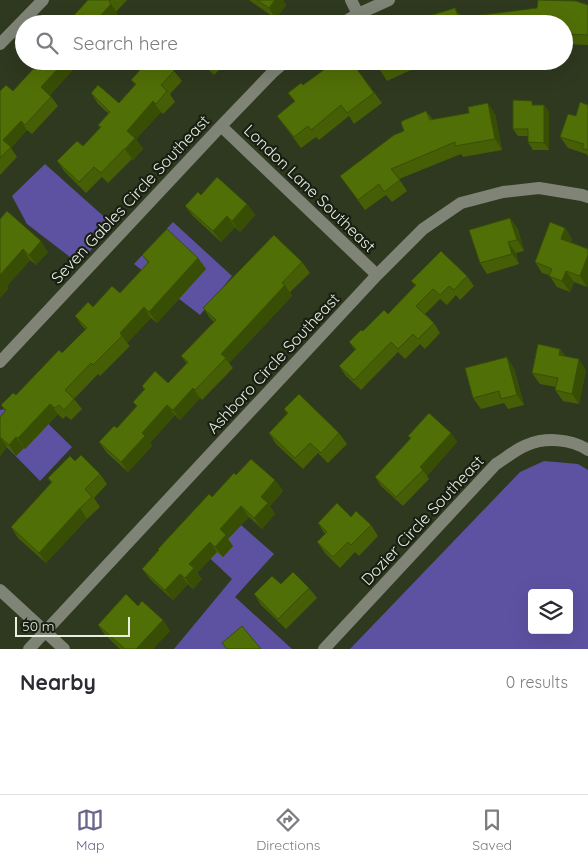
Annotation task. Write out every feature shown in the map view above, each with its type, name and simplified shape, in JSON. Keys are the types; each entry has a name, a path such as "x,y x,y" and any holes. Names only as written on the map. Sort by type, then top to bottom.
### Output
{"street":[{"path":"28,15 42,0"},
{"path":"351,0 358,14 389,0"},
{"path":"0,44 15,28"},
{"name":"Seven Gables Circle Southeast","path":"0,362 276,70"},
{"name":"London Lane Southeast","path":"221,126 377,275"},
{"name":"Ashboro Circle Southeast","path":"29,649 377,275 423,229 461,203 503,192 539,188 588,197"},
{"name":"Dozier Circle Southeast","path":"324,649 496,464 527,444 554,439 580,445 588,450"},
{"path":"0,590 64,649"}],"shaded area":[{"path":"45,164 110,222 89,253 70,257 27,224 12,196"},
{"path":"173,222 232,276 200,315 134,264"},
{"path":"30,406 72,447 40,481 0,440 0,410"},
{"path":"544,461 578,464 588,470 588,649 350,649 520,472"},
{"path":"216,503 274,554 235,597 292,649 174,649 232,579 184,534"}],"building":[{"path":"88,0 111,0 109,2 111,4 101,15 74,15"},
{"path":"257,0 275,0 269,8"},
{"path":"538,0 576,1 588,5 588,35 573,34 573,15 482,15 537,8"},
{"path":"455,8 458,15 432,15"},
{"path":"32,70 57,70 41,87 51,97 25,125 21,121 3,140 11,147 0,158 0,91 6,85 13,91"},
{"path":"140,70 174,71 161,85 167,91 156,104 153,101 127,131 135,138 101,173 94,167 79,182 57,161 77,141 83,146 101,127 98,125 110,112 91,93 98,85 119,103 136,84 131,80"},
{"path":"324,70 357,70 374,93 347,113 341,105 311,130 308,126 294,137 277,116 295,101 288,93 301,83 303,85"},
{"path":"513,100 532,101 532,105 544,105 544,143 528,142 528,129 513,129"},
{"path":"580,102 588,105 588,150 582,148 584,144 560,137 568,114 576,116"},
{"path":"488,103 495,139 455,146 455,142 391,169 400,180 384,192 379,184 358,200 340,176 394,135 404,131 402,121 426,111 430,120 469,113 468,107"},
{"path":"217,177 247,204 232,221 227,216 213,231 185,206 198,192 201,195"},
{"path":"7,211 41,241 29,255 23,249 0,275 0,219"},
{"path":"510,218 517,240 508,242 512,254 480,263 469,230"},
{"path":"550,222 565,228 561,239 588,249 588,255 580,276 566,271 562,281 549,276 552,269 535,262"},
{"path":"167,229 198,258 149,312 144,307 120,333 122,336 93,365 91,363 65,390 74,399 64,410 59,405 55,408 50,404 9,445 0,437 0,417 6,410 1,405 13,393 16,395 59,350 62,353 87,328 75,316 88,302 93,307 112,286 120,293 149,262 142,255"},
{"path":"274,235 302,262 282,283 285,285 221,354 226,358 195,390 193,388 173,410 167,405 142,433 145,436 121,462 99,442 114,426 117,428 137,406 133,402 145,389 142,386 155,371 168,383 188,362 181,356 216,320 203,308"},
{"path":"441,251 467,276 454,290 449,286 440,295 433,289 416,306 434,323 418,339 413,334 398,349 391,342 354,380 339,366 356,349 349,342 384,310 388,314 416,285 411,281"},
{"path":"538,344 560,349 559,355 579,359 572,394 555,390 558,378 532,373"},
{"path":"507,357 517,395 501,399 499,391 473,398 465,368"},
{"path":"299,394 339,433 321,453 310,443 295,458 269,433 288,413 284,409"},
{"path":"429,413 451,433 420,467 423,470 396,497 375,477 411,438 408,436"},
{"path":"81,455 100,474 85,489 92,497 39,553 11,527 52,482 48,478 70,456 75,461"},
{"path":"251,459 275,480 261,497 268,503 254,518 241,506 220,529 226,535 215,547 210,542 189,564 194,568 185,578 180,574 165,590 142,569 209,494 212,497 234,473 236,475"},
{"path":"337,503 351,517 356,511 371,525 351,545 348,542 333,557 317,542 327,532 318,523"},
{"path":"293,572 309,588 278,619 254,594 272,576 281,584"},
{"path":"126,594 138,606 142,601 163,620 136,649 125,649 98,625"},
{"path":"242,626 261,649 227,649 222,643"}]}
